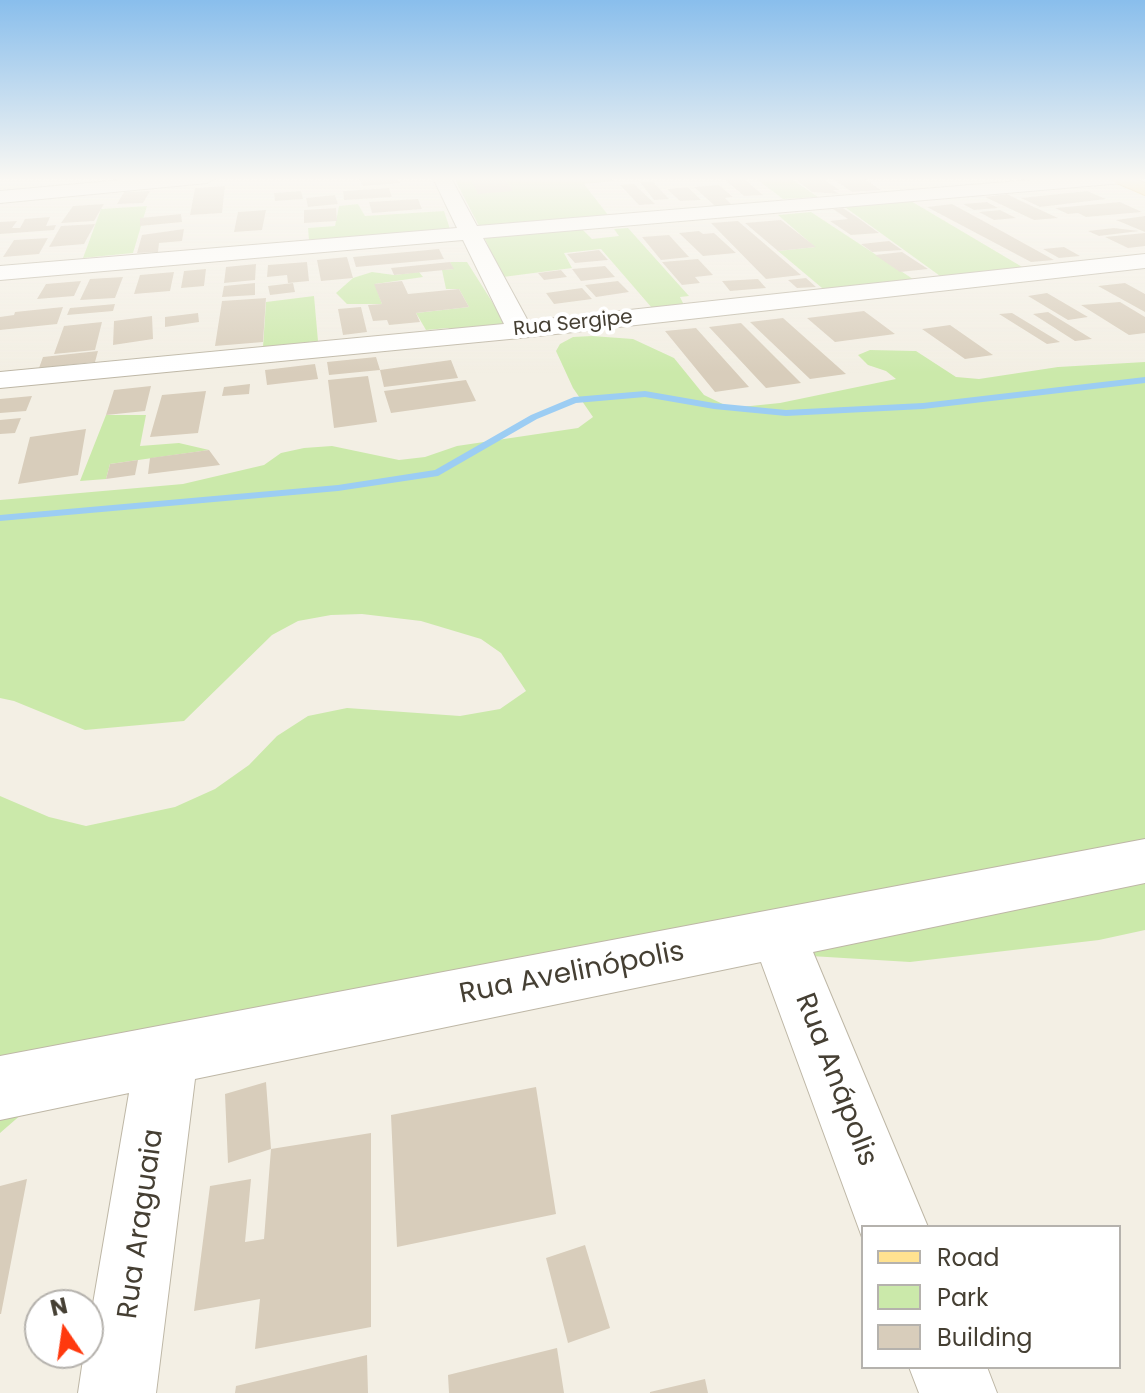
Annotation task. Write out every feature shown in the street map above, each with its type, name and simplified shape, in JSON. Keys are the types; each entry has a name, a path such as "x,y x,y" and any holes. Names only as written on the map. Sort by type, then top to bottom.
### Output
{"street":[{"path":"0,273 351,243"},
{"path":"473,243 520,330"},
{"name":"Rua Sergipe","path":"0,380 520,330 1145,261"},
{"name":"Rua Avelinópolis","path":"0,1088 1145,861"},
{"name":"Rua Anápolis","path":"778,934 892,1225"},
{"name":"Rua Araguaia","path":"117,1393 167,1055"},
{"path":"949,1369 958,1393"}],"green space":[{"path":"89,243 136,243 133,253 83,258"},
{"path":"487,243 641,243 689,296 680,297 684,305 652,308 601,249 564,253 572,268 503,277"},
{"path":"810,243 858,243 919,283 828,293 778,251 815,247"},
{"path":"895,243 982,243 1029,271 947,281"},
{"path":"450,262 467,262 508,327 455,332 448,328 426,330 416,313 469,307 459,289 446,289 442,270 453,269"},
{"path":"372,272 394,275 419,272 423,277 375,284 382,304 347,304 336,293 353,278"},
{"path":"314,296 318,341 263,347 266,302"},
{"path":"573,337 633,339 674,358 704,395 731,408 780,403 896,379 886,371 868,365 858,355 870,350 916,351 956,377 979,379 1058,367 1145,362 1145,930 1099,940 910,962 728,951 53,1087 0,1133 0,796 49,817 86,826 175,807 215,789 249,765 277,736 308,716 347,708 460,716 500,709 526,691 501,653 481,639 421,621 362,614 331,615 298,621 272,635 184,721 85,730 0,698 0,500 183,484 264,465 281,453 304,448 332,446 399,460 425,457 457,446 578,428 593,417 573,388 556,351 560,344"},
{"path":"106,415 146,415 140,446 179,443 209,450 110,464 106,479 80,481"}],"building":[{"path":"12,243 45,243 39,254 3,257"},
{"path":"51,243 85,243 84,244 49,247"},
{"path":"140,243 159,243 158,252 137,253"},
{"path":"647,243 676,243 689,257 661,260"},
{"path":"689,243 725,243 736,253 703,256"},
{"path":"731,243 764,243 801,275 766,279"},
{"path":"769,243 811,243 816,247 778,251"},
{"path":"892,243 902,250 872,252 861,244"},
{"path":"995,243 1023,243 1054,260 1031,262"},
{"path":"1118,243 1145,243 1145,246 1128,248"},
{"path":"1064,247 1080,256 1059,258 1043,249"},
{"path":"439,249 444,259 356,267 353,257"},
{"path":"599,250 608,260 575,263 567,254"},
{"path":"902,252 928,269 900,272 875,255"},
{"path":"347,257 353,278 321,281 317,260"},
{"path":"698,259 713,275 695,277 700,283 682,285 662,262"},
{"path":"307,262 309,281 288,283 287,275 267,277 268,265"},
{"path":"450,262 454,269 394,275 391,268"},
{"path":"256,264 255,280 224,283 226,267"},
{"path":"605,266 615,277 581,281 572,269"},
{"path":"206,269 204,286 181,288 184,271"},
{"path":"561,270 567,277 544,280 538,273"},
{"path":"174,272 170,291 134,294 140,275"},
{"path":"123,277 115,298 80,300 90,279"},
{"path":"806,278 816,287 797,288 788,280"},
{"path":"758,279 766,288 730,291 722,281"},
{"path":"81,281 74,296 37,299 46,284"},
{"path":"402,281 408,294 459,289 469,307 416,313 420,322 389,325 387,320 373,321 368,305 382,304 374,284"},
{"path":"618,281 629,292 596,297 585,285"},
{"path":"255,283 255,295 222,297 224,286"},
{"path":"293,283 295,292 270,295 268,286"},
{"path":"1125,283 1145,294 1145,312 1098,286"},
{"path":"582,288 592,299 554,304 546,293"},
{"path":"1047,293 1088,317 1068,320 1028,296"},
{"path":"266,298 263,342 215,346 222,301"},
{"path":"1120,302 1145,317 1145,333 1129,335 1081,305"},
{"path":"115,304 113,311 67,315 70,308"},
{"path":"63,307 57,324 0,330 0,317 14,315 15,312"},
{"path":"361,307 367,332 343,335 338,309"},
{"path":"864,311 895,334 835,342 807,318"},
{"path":"1048,312 1092,339 1075,341 1033,314"},
{"path":"198,313 199,322 165,327 165,317"},
{"path":"1012,313 1060,342 1047,344 999,314"},
{"path":"152,316 153,339 113,345 114,321"},
{"path":"783,318 846,374 810,379 750,322"},
{"path":"102,322 95,350 54,354 64,326"},
{"path":"741,323 801,383 766,388 709,327"},
{"path":"950,325 993,355 965,359 922,329"},
{"path":"696,328 749,387 715,392 665,331"},
{"path":"98,351 95,362 39,368 43,357"},
{"path":"376,357 380,370 329,375 327,362"},
{"path":"451,360 458,378 384,387 380,370"},
{"path":"315,364 318,379 267,385 265,370"},
{"path":"368,376 377,422 334,428 328,380"},
{"path":"466,380 476,401 391,413 384,391"},
{"path":"250,384 249,394 222,396 224,387"},
{"path":"151,386 145,411 106,415 114,390"},
{"path":"206,391 198,433 150,437 162,395"},
{"path":"32,396 26,411 0,413 0,399"},
{"path":"21,418 15,433 0,434 0,420"},
{"path":"86,429 78,475 18,484 30,437"},
{"path":"209,450 220,465 148,474 150,458"},
{"path":"138,460 135,475 106,479 110,464"},
{"path":"266,1082 271,1149 228,1163 225,1094"},
{"path":"536,1087 556,1214 397,1247 391,1115"},
{"path":"371,1133 371,1327 255,1349 260,1299 194,1311 210,1186 251,1179 245,1242 264,1239 271,1149"},
{"path":"27,1179 1,1314 0,1314 0,1186"},
{"path":"585,1245 610,1328 568,1343 546,1258"},
{"path":"557,1348 564,1393 449,1393 448,1375"},
{"path":"367,1355 368,1393 235,1393 236,1386"},
{"path":"705,1379 708,1393 650,1393 650,1392"}],"waterway":[{"path":"0,518 338,488 438,473 534,417 574,400 645,394 714,406 786,413 923,406 1145,380"}]}
